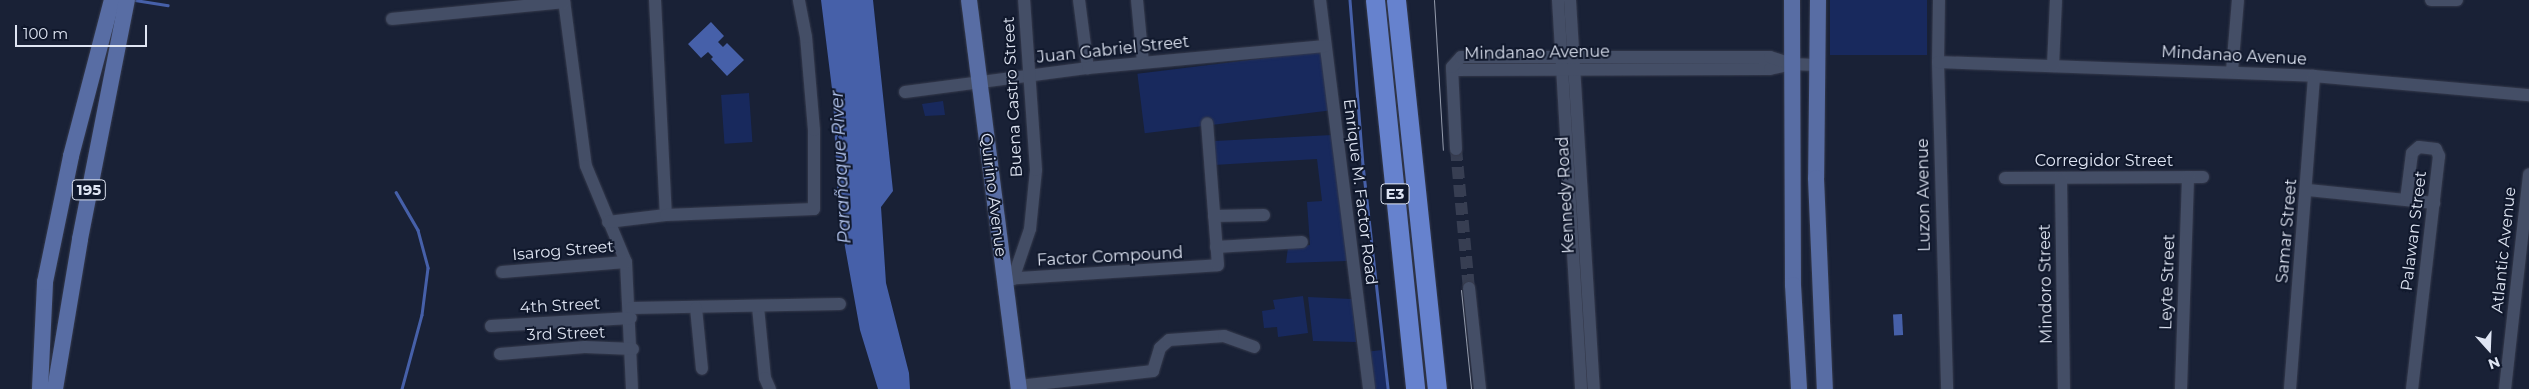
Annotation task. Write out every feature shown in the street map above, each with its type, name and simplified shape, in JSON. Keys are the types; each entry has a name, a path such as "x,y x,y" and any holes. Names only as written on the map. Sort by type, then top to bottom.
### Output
{"highway":[{"name":"E3","path":"1375,0 1415,389"},
{"name":"E3","path":"1396,0 1437,389"}],"main road":[{"name":"Quirino Avenue","path":"969,0 979,82 1009,279 1019,388"},
{"path":"1792,0 1792,285 1799,389"},
{"path":"1818,0 1816,188 1825,389"},
{"name":"195","path":"40,389 45,282 71,156 119,4"},
{"name":"195","path":"55,389 119,4"},
{"path":"55,234 80,239"}],"street":[{"path":"655,0 666,215"},
{"path":"608,222 666,215 811,211 817,206 813,120 799,0"},
{"name":"Buena Castro Street","path":"1009,279 1030,229 1036,170 1031,75 1024,0"},
{"path":"1079,0 1088,68"},
{"path":"1137,0 1143,62"},
{"name":"Enrique M. Factor Road","path":"1320,0 1369,389"},
{"name":"Kennedy Road","path":"1558,0 1568,62 1582,290 1594,389"},
{"name":"Kennedy Road","path":"1568,62 1570,0"},
{"name":"Luzon Avenue","path":"1939,0 1938,62 1947,389"},
{"path":"2053,66 2056,0"},
{"path":"2232,71 2238,0"},
{"path":"2431,0 2457,0"},
{"path":"392,19 564,1 586,166 626,262 631,313 632,389"},
{"name":"Juan Gabriel Street","path":"905,92 1088,68 1325,46"},
{"name":"Mindanao Avenue","path":"1456,149 1452,70 1453,63 1460,57 1770,69 1791,64 1817,65"},
{"name":"Mindanao Avenue","path":"1938,62 2232,71 2314,76 2529,95"},
{"name":"Samar Street","path":"2290,389 2308,190 2314,76"},
{"path":"1207,123 1216,247 1302,242"},
{"name":"Palawan Street","path":"2406,200 2412,153 2419,147 2428,147 2436,150 2439,156 2412,389"},
{"name":"Atlantic Avenue","path":"2505,389 2529,174"},
{"name":"Leyte Street","path":"2181,389 2188,177"},
{"name":"Corregidor Street","path":"2005,178 2203,177"},
{"name":"Mindoro Street","path":"2061,179 2064,389"},
{"path":"2308,190 2434,203"},
{"path":"1214,216 1264,215"},
{"name":"Factor Compound","path":"1009,279 1218,265 1216,247"},
{"name":"Isarog Street","path":"502,272 626,262"},
{"path":"1469,288 1480,389"},
{"name":"Kennedy Road","path":"1581,389 1582,290"},
{"name":"4th Street","path":"491,326 696,308 840,304"},
{"path":"758,307 765,378 770,389"},
{"path":"696,308 702,369"},
{"path":"1019,388 1153,371 1160,348 1169,340 1224,336 1254,346"},
{"name":"3rd Street","path":"500,354 559,352 585,347 632,349"}],"shaded area":[{"path":"1830,0 1927,0 1927,55 1830,55"},
{"path":"1322,51 1329,111 1145,133 1137,74"},
{"path":"749,93 752,142 724,144 721,95"},
{"path":"943,101 945,115 925,116 922,104"},
{"path":"1332,135 1347,261 1286,263 1288,247 1310,245 1307,202 1322,201 1317,159 1214,165 1215,141"},
{"path":"1303,296 1308,333 1278,337 1277,327 1264,328 1262,311 1275,309 1273,300"},
{"path":"1308,297 1352,299 1356,342 1313,341"},
{"path":"1382,350 1387,389 1370,389 1365,352"}],"water":[{"name":"Parañaque River","path":"821,0 873,0 893,191 881,207 886,283 909,373 910,389 878,389 860,330 838,208 833,97"},
{"path":"711,22 724,36 718,42 723,47 727,43 744,60 727,76 711,59 713,57 708,52 701,58 688,44"},
{"path":"1893,314 1902,314 1903,335 1894,335"}],"waterway":[{"path":"135,0 168,5"},
{"path":"1350,0 1363,165 1388,389"},
{"path":"396,192 418,230 428,268 422,315 402,389"}],"tunnel":[{"path":"1456,149 1469,288"}],"tram line":[{"path":"1434,0 1443,150"},
{"path":"1461,290 1471,389"}]}
